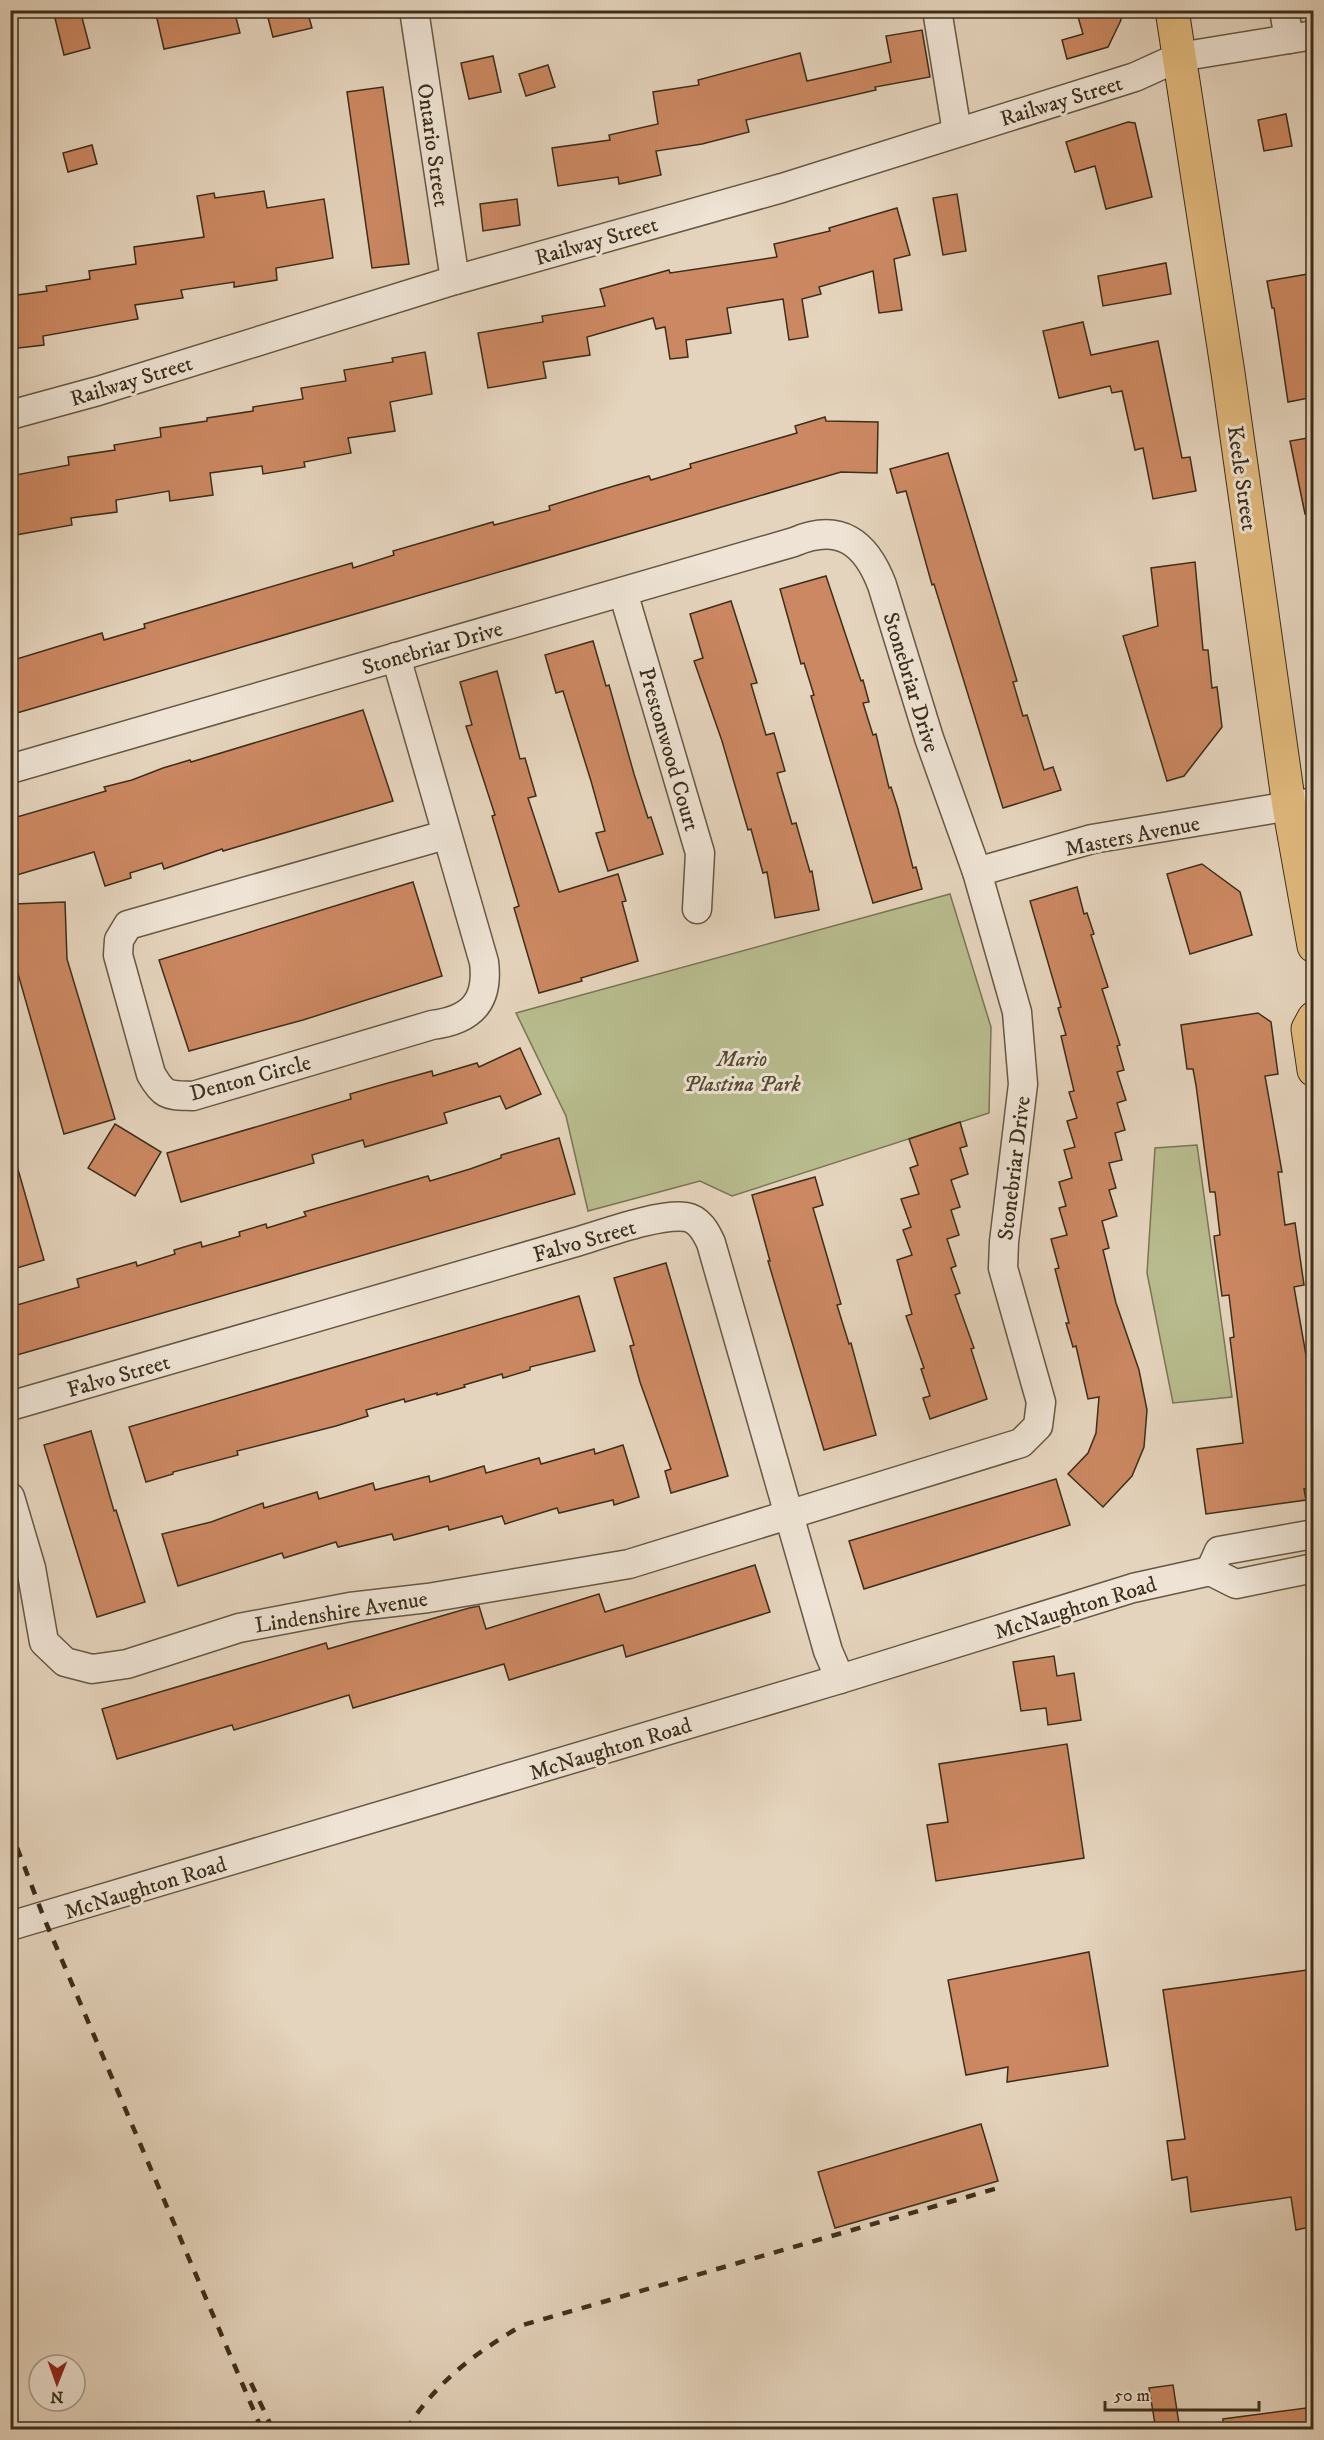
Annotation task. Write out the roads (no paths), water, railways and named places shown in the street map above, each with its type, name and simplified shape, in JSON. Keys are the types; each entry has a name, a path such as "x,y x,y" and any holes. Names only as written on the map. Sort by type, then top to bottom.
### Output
{"main road":[{"name":"Keele Street","path":"1172,10 1228,373 1301,804 1314,946"},
{"path":"1314,1018 1308,1029 1314,1070"}],"street":[{"name":"Ontario Street","path":"414,10 455,280"},
{"path":"937,10 957,132"},
{"path":"1284,10 1301,37"},
{"name":"Railway Street","path":"10,415 98,391 455,280 782,188 1135,77 1179,57 1301,37"},
{"name":"Stonebriar Drive","path":"10,769 794,542 813,534 835,534 859,544 874,564 882,585 929,738 977,872 1017,1012 1023,1084 1004,1242 1003,1268 1041,1402 1038,1426 1021,1443 790,1514"},
{"name":"Prestonwood Court","path":"623,592 700,853 697,909"},
{"name":"Denton Circle","path":"396,657 445,835 484,962 486,981 473,1011 451,1022 432,1025 193,1096 168,1096 159,1089 151,1074 118,955 118,940 128,925 445,835"},
{"name":"Masters Avenue","path":"977,872 1092,839 1301,804"},
{"name":"Falvo Street","path":"10,1406 576,1242 659,1219 687,1217 703,1227 711,1243 828,1651 840,1679"},
{"name":"Lindenshire Avenue","path":"10,1497 31,1568 44,1642 65,1662 92,1669 127,1664 238,1628 350,1607 428,1598 629,1564 790,1514"},
{"path":"1314,1534 1219,1551 1210,1571 1236,1584 1314,1568"},
{"name":"McNaughton Road","path":"10,1926 840,1679 1133,1588 1210,1571"}],"railway":[{"path":"10,1829 44,1918 262,2430"},
{"path":"406,2430 417,2413 443,2383 489,2346 523,2325 998,2188"},
{"path":"251,2383 273,2430"}],"park label":[{"name":"Mario Plastina Park","path":"742,1070"}]}
